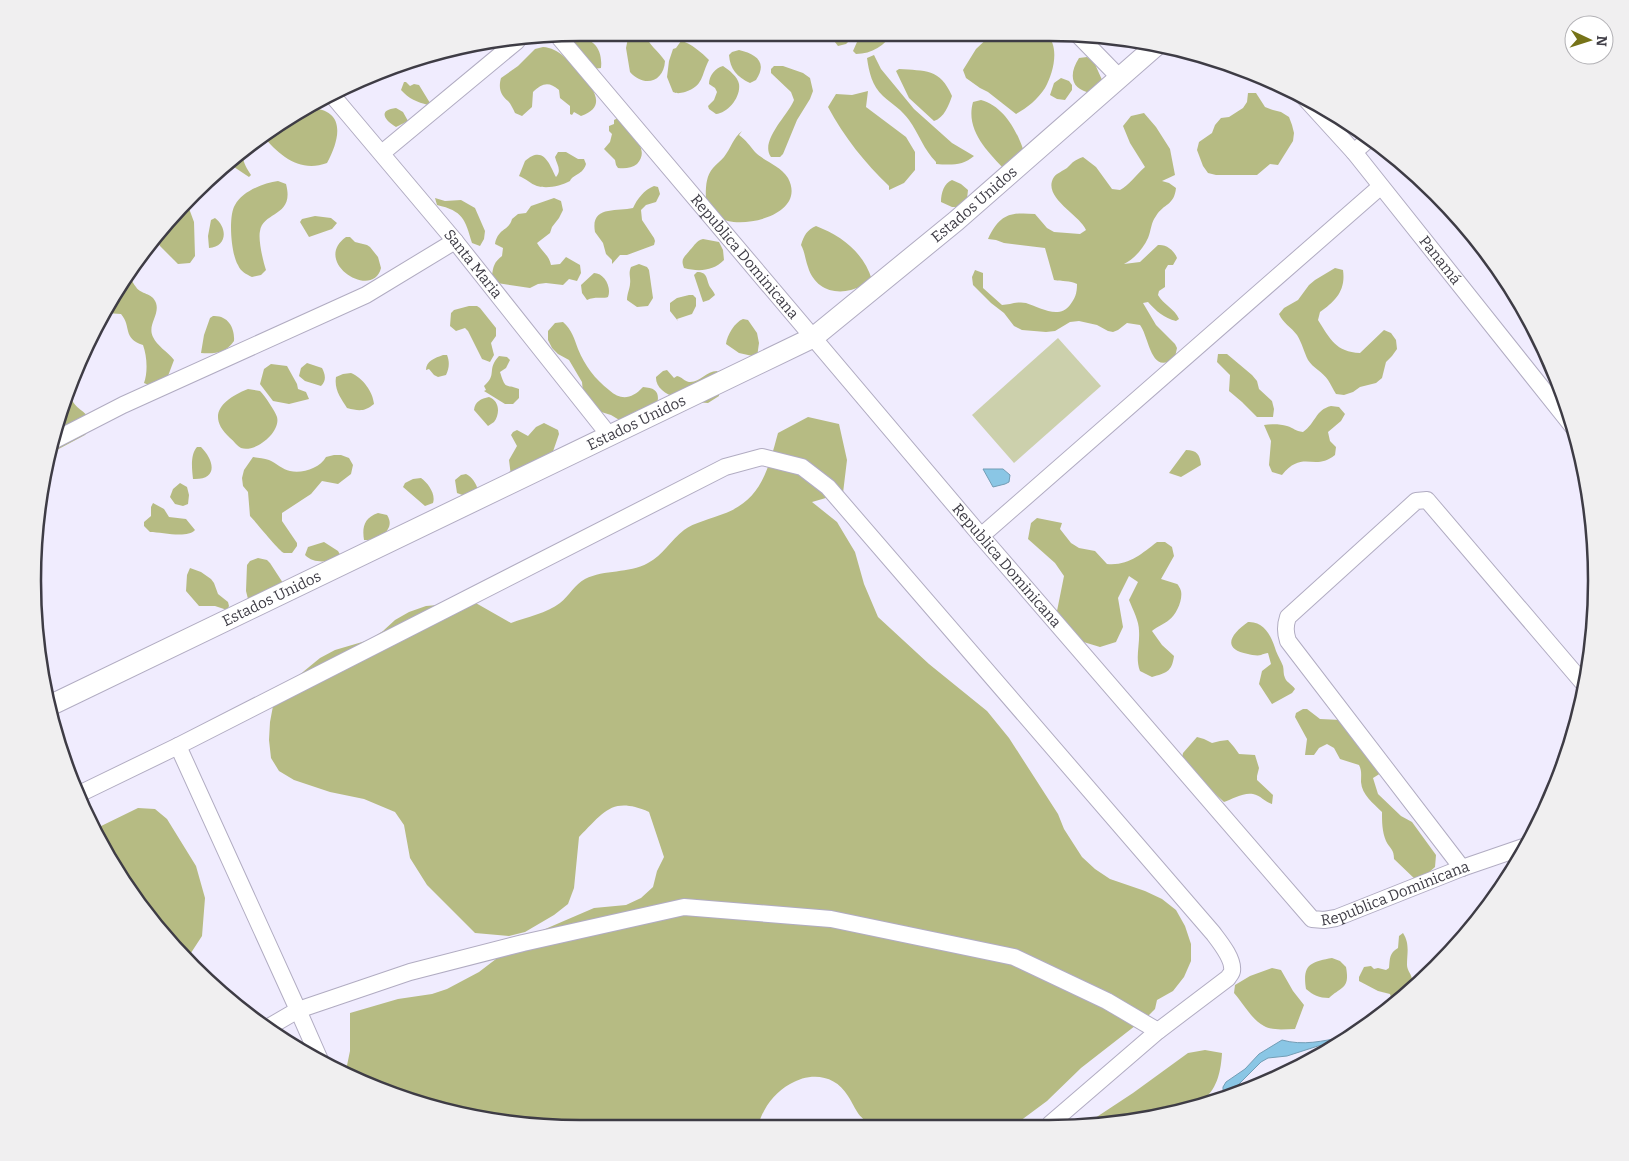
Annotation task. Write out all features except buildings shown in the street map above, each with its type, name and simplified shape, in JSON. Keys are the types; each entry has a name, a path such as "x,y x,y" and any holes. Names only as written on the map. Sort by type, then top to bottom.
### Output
{"street":[{"name":"Republica Dominicana","path":"563,41 981,536 1312,919 1336,918 1462,868 1516,849"},
{"path":"1085,42 1118,77"},
{"path":"382,153 511,46"},
{"name":"Estados Unidos","path":"56,703 814,337 956,221 1149,51"},
{"name":"Santa Maria","path":"336,100 455,241 610,435"},
{"name":"Panamá","path":"1319,114 1354,152 1560,411"},
{"path":"1354,152 1364,144"},
{"path":"981,536 1380,187"},
{"path":"61,437 123,405 366,295 455,241"},
{"path":"84,792 178,746 726,467 762,457 802,467 828,487 1213,932 1225,949 1231,962 1232,970 1228,978 1158,1031 1055,1120"},
{"path":"1462,868 1288,641 1285,632 1288,617 1416,501 1427,500 1578,678"},
{"path":"178,746 316,1050"},
{"path":"274,1024 298,1010 420,970 522,943 684,907 831,919 1014,957 1107,1001 1158,1031"}],"green space":[{"path":"572,41 591,41 595,45 600,55 601,68 593,69"},
{"path":"627,41 648,41 665,61 661,74 657,78 647,81 635,77 630,72 626,48"},
{"path":"681,41 700,51 709,60 696,87 678,93 673,92 667,77 673,49"},
{"path":"834,41 849,41 846,44 838,46"},
{"path":"857,41 886,41 878,48 862,54 856,54 853,51"},
{"path":"984,41 1051,41 1054,52 1053,67 1045,88 1032,103 1016,114 966,78 963,70 976,49"},
{"path":"543,47 554,50 564,56 590,85 596,97 596,102 594,108 589,112 581,116 574,112 572,115 570,114 570,106 560,98 559,90 552,85 546,84 533,92 532,107 522,116 515,113 501,91 501,78 518,66 535,49"},
{"path":"739,50 751,54 760,64 761,68 756,80 750,83 738,75 731,64 729,55"},
{"path":"874,55 881,69 914,109 952,143 974,156 961,163 951,165 936,164 906,116 876,88 870,74 867,58"},
{"path":"1087,57 1094,62 1103,82 1092,93 1080,89 1073,81 1073,70 1079,58"},
{"path":"723,66 737,79 739,89 733,104 725,111 716,114 708,106 714,100 717,92 709,84 709,81 715,70"},
{"path":"774,66 783,66 803,73 810,78 813,91 780,157 771,157 768,151 769,143 794,100 791,92 771,73 771,69"},
{"path":"899,69 924,71 942,80 952,96 948,107 941,117 934,121 909,98 896,71"},
{"path":"1061,78 1069,81 1072,85 1072,90 1065,100 1057,99 1050,95 1054,83"},
{"path":"404,82 410,86 414,84 419,85 430,103 428,105 424,104 407,96 401,90"},
{"path":"868,91 866,107 906,137 915,152 915,170 904,183 889,190 889,186 863,159 848,139 828,107 836,94 852,95"},
{"path":"1248,93 1256,93 1265,107 1281,112 1289,117 1294,133 1293,141 1278,165 1270,164 1257,175 1216,175 1208,173 1197,150 1199,142 1212,133 1215,125 1221,118 1229,117 1243,108 1247,102"},
{"path":"981,100 996,107 1008,119 1023,149 1005,170 985,148 975,131 971,112 973,102"},
{"path":"396,108 403,112 408,121 396,127 386,119 385,113 390,109"},
{"path":"320,109 329,113 334,119 337,126 337,134 327,163 317,166 299,164 291,161 268,141 311,113"},
{"path":"1144,113 1156,127 1170,149 1175,175 1162,181 1176,188 1171,201 1154,218 1144,246 1124,264 1140,262 1158,245 1164,245 1169,248 1177,258 1173,265 1168,265 1165,270 1165,287 1159,291 1158,295 1175,312 1179,319 1176,321 1168,318 1148,302 1143,303 1156,325 1177,348 1175,357 1167,362 1161,362 1156,359 1140,325 1127,323 1113,332 1097,325 1079,321 1070,322 1055,331 1022,330 1014,326 1004,313 973,285 972,277 975,270 983,273 983,288 1002,305 1026,303 1049,311 1060,312 1070,305 1077,291 1077,284 1054,280 1045,248 988,239 997,224 1012,214 1035,214 1047,228 1054,232 1080,234 1086,230 1057,199 1051,184 1054,177 1074,161 1083,157 1096,167 1112,189 1120,190 1123,188 1145,167 1130,143 1123,126 1131,116"},
{"path":"618,118 637,140 642,152 637,164 628,168 618,168 615,160 604,149 610,142 612,134 609,131 609,126 614,124 614,120"},
{"path":"742,131 739,135 755,152 785,174 792,190 790,200 783,208 774,214 750,222 722,219 706,207 708,176"},
{"path":"558,152 566,152 578,159 584,159 585,168 570,181 554,186 541,187 519,176 525,161 537,155 545,158 556,177 559,170 555,157"},
{"path":"244,160 251,175 249,177 234,167"},
{"path":"952,180 968,190 967,199 961,207 952,207 941,202 947,183"},
{"path":"278,181 286,184 288,195 283,208 262,225 260,240 266,270 261,275 252,277 239,267 234,253 231,235 233,210 238,200 248,192 260,186"},
{"path":"654,186 658,187 660,194 656,202 646,205 641,210 642,220 654,238 654,245 627,255 620,255 612,264 612,260 606,254 603,243 595,232 597,217 606,211 633,208 641,195"},
{"path":"435,198 445,201 461,200 475,208 485,231 484,239 480,246 472,243 462,217 446,207 437,205"},
{"path":"554,198 561,201 563,210 550,233 537,243 549,259 551,265 560,264 566,257 580,265 581,273 577,281 569,279 563,285 546,283 530,288 497,283 492,276 493,270 497,260 502,256 503,248 495,244 498,235 518,214 526,213 531,206"},
{"path":"189,209 194,222 195,256 190,263 178,264 159,244"},
{"path":"315,216 331,218 337,223 332,229 309,237 300,222 302,219"},
{"path":"215,218 222,227 224,236 219,244 209,248 208,236 211,220"},
{"path":"816,226 835,235 851,247 864,262 872,280 862,286 844,291 831,290 819,284 811,274 801,245 806,233"},
{"path":"346,237 367,245 378,257 381,268 376,277 367,281 357,279 347,274 340,266 336,257 337,247"},
{"path":"703,239 719,242 723,250 724,260 720,264 706,270 684,268 684,258 696,243"},
{"path":"639,264 647,267 649,270 653,298 648,306 637,307 627,300 627,296 630,286 630,269"},
{"path":"1335,268 1343,270 1343,284 1335,299 1320,312 1318,320 1330,339 1345,350 1360,353 1384,330 1391,333 1396,340 1397,349 1386,362 1382,378 1376,383 1360,387 1344,395 1336,394 1326,377 1310,363 1297,335 1279,314 1284,308 1298,300 1315,280"},
{"path":"697,272 701,272 706,276 715,295 703,302 694,275"},
{"path":"594,273 601,275 606,281 609,289 608,297 587,300 582,293 581,285"},
{"path":"132,281 138,290 152,297 156,303 157,307 152,328 153,337 174,360 168,376 151,386 144,383 146,364 143,345 132,339 121,314 112,313"},
{"path":"693,295 696,298 696,306 692,314 677,319 678,321 670,311 670,303 677,298"},
{"path":"469,306 480,308 496,328 496,336 491,343 494,355 490,362 482,359 465,328 456,331 450,326 451,313 454,310"},
{"path":"213,316 223,318 230,323 234,341 220,352 201,353 204,335 210,318"},
{"path":"743,319 748,320 757,333 759,343 757,357 739,353 726,344 732,329"},
{"path":"563,322 571,331 587,367 613,394 626,397 635,394 643,387 651,388 657,394 657,405 621,421 611,415 598,411 583,393 582,382 569,360 558,354 548,340 548,331 555,323"},
{"path":"1058,338 1101,386 1014,463 972,415"},
{"path":"1218,354 1227,354 1252,375 1257,381 1259,389 1272,401 1273,417 1257,417 1229,391 1230,375 1217,362"},
{"path":"447,355 449,360 446,375 438,377 429,369 426,370 429,362"},
{"path":"499,356 507,357 510,360 506,368 500,372 505,384 519,389 519,398 513,404 505,404 484,391 486,390 484,386 490,378 493,365"},
{"path":"307,363 322,368 325,377 321,386 305,381 299,376 301,368"},
{"path":"271,364 287,366 298,389 306,392 309,399 289,404 273,401 260,384 264,369"},
{"path":"667,370 674,378 677,376 689,382 696,381 717,371 720,374 719,396 708,403 676,398 668,394 657,384 656,377"},
{"path":"351,373 367,386 372,395 374,404 364,410 347,408 338,394 336,377"},
{"path":"248,389 262,393 276,414 277,423 275,429 266,440 247,449 241,448 223,430 218,415 225,403"},
{"path":"489,397 495,401 498,412 494,422 488,426 474,410 479,401"},
{"path":"72,400 87,415 90,423 90,429 85,435 58,449"},
{"path":"1331,406 1339,407 1345,414 1341,421 1328,432 1330,441 1336,447 1335,455 1321,462 1296,463 1289,467 1282,475 1272,472 1269,465 1271,441 1264,425 1284,425 1303,432 1322,410"},
{"path":"808,417 839,424 847,460 843,493 812,502 837,522 855,552 864,584 878,617 929,664 987,711 1009,738 1058,814 1064,829 1082,857 1110,879 1145,891 1162,899 1176,910 1185,926 1191,944 1191,961 1184,977 1173,991 1157,1000 1155,1009 1149,1015 1081,1068 1047,1101 1021,1120 865,1120 843,1089 829,1079 822,1077 806,1078 790,1084 774,1096 760,1120 545,1119 475,1109 441,1101 374,1079 347,1066 350,1051 350,1013 398,999 432,994 447,989 479,972 522,939 594,908 626,905 641,898 653,887 657,871 664,857 649,812 636,807 617,806 602,814 579,837 574,888 568,904 554,915 525,932 509,936 475,933 427,885 410,858 404,825 395,812 364,799 330,792 294,780 279,771 271,758 269,740 273,706 281,690 320,658 335,650 369,640 395,620 409,612 426,606 474,602 511,623 555,606 585,579 600,574 633,569 648,563 688,527 723,514 747,501 761,482 771,459 778,433"},
{"path":"544,423 558,430 559,434 548,466 511,476 509,460 517,446 511,435 517,430 528,436 536,427"},
{"path":"197,447 201,447 205,452 212,468 207,476 193,479 192,458"},
{"path":"1186,450 1197,454 1201,465 1181,477 1169,473"},
{"path":"334,455 349,458 353,465 351,474 338,484 322,481 311,494 282,513 282,521 297,543 292,553 284,553 250,516 248,492 243,486 244,470 253,457 263,458 287,470 300,472 315,467 326,457"},
{"path":"466,474 474,480 478,490 465,496 457,493 455,480 461,475"},
{"path":"421,478 429,486 434,500 433,503 425,506 403,487 405,483 413,479"},
{"path":"180,483 187,487 189,495 188,504 183,506 175,504 170,497 173,489"},
{"path":"153,503 164,509 169,517 186,519 195,530 191,533 180,535 150,532 144,526 144,522 151,516"},
{"path":"378,513 387,515 389,520 388,530 374,539 364,540 363,531 367,520"},
{"path":"1037,518 1062,523 1060,529 1071,543 1079,548 1095,551 1107,564 1128,561 1140,555 1157,542 1165,542 1172,547 1174,556 1161,579 1177,584 1181,590 1181,599 1172,618 1152,631 1162,645 1174,656 1168,671 1152,677 1140,671 1138,661 1139,627 1129,600 1138,582 1129,576 1118,598 1123,627 1116,642 1100,647 1077,640 1056,616 1064,576 1055,563 1028,539 1031,523"},
{"path":"324,542 338,551 342,558 318,561 305,555 308,547"},
{"path":"258,558 267,560 270,563 283,583 248,599 246,591 247,565 250,561"},
{"path":"190,568 201,572 211,579 218,594 228,602 227,610 215,606 199,606 186,591 187,575"},
{"path":"1248,622 1259,624 1267,631 1283,666 1285,678 1295,689 1292,693 1272,704 1259,684 1262,671 1271,664 1268,653 1258,655 1239,652 1231,645 1237,631"},
{"path":"1307,709 1320,719 1341,720 1381,773 1373,778 1378,794 1401,816 1412,822 1436,855 1435,867 1418,882 1394,859 1393,851 1386,841 1384,834 1382,812 1363,791 1359,765 1340,759 1334,748 1327,744 1319,748 1314,755 1305,755 1307,739 1295,717 1296,713"},
{"path":"1197,737 1212,743 1228,740 1239,754 1255,755 1259,768 1257,780 1273,795 1272,804 1253,794 1242,795 1224,802 1181,762 1183,753"},
{"path":"138,808 155,809 167,819 196,866 205,898 202,936 191,953 153,909 132,880 101,826"},
{"path":"1403,933 1405,937 1407,965 1411,979 1391,997 1390,994 1378,991 1359,981 1359,977 1364,967 1371,966 1374,969 1386,970 1389,968 1390,956 1398,948 1399,936"},
{"path":"1332,958 1340,961 1346,967 1346,983 1329,998 1316,996 1306,989 1305,974 1307,969 1313,963"},
{"path":"1272,968 1281,970 1293,991 1304,1005 1295,1029 1275,1029 1264,1026 1252,1016 1234,993 1235,985 1250,976"},
{"path":"1205,1050 1222,1053 1220,1072 1216,1084 1209,1095 1154,1109 1096,1118 1133,1093 1188,1053"}],"water":[{"path":"983,469 1003,469 1010,475 1009,482 993,487"},
{"path":"1332,1039 1322,1045 1287,1056 1268,1058 1261,1062 1238,1085 1223,1091 1226,1082 1245,1069 1259,1054 1282,1040 1305,1043"}]}
